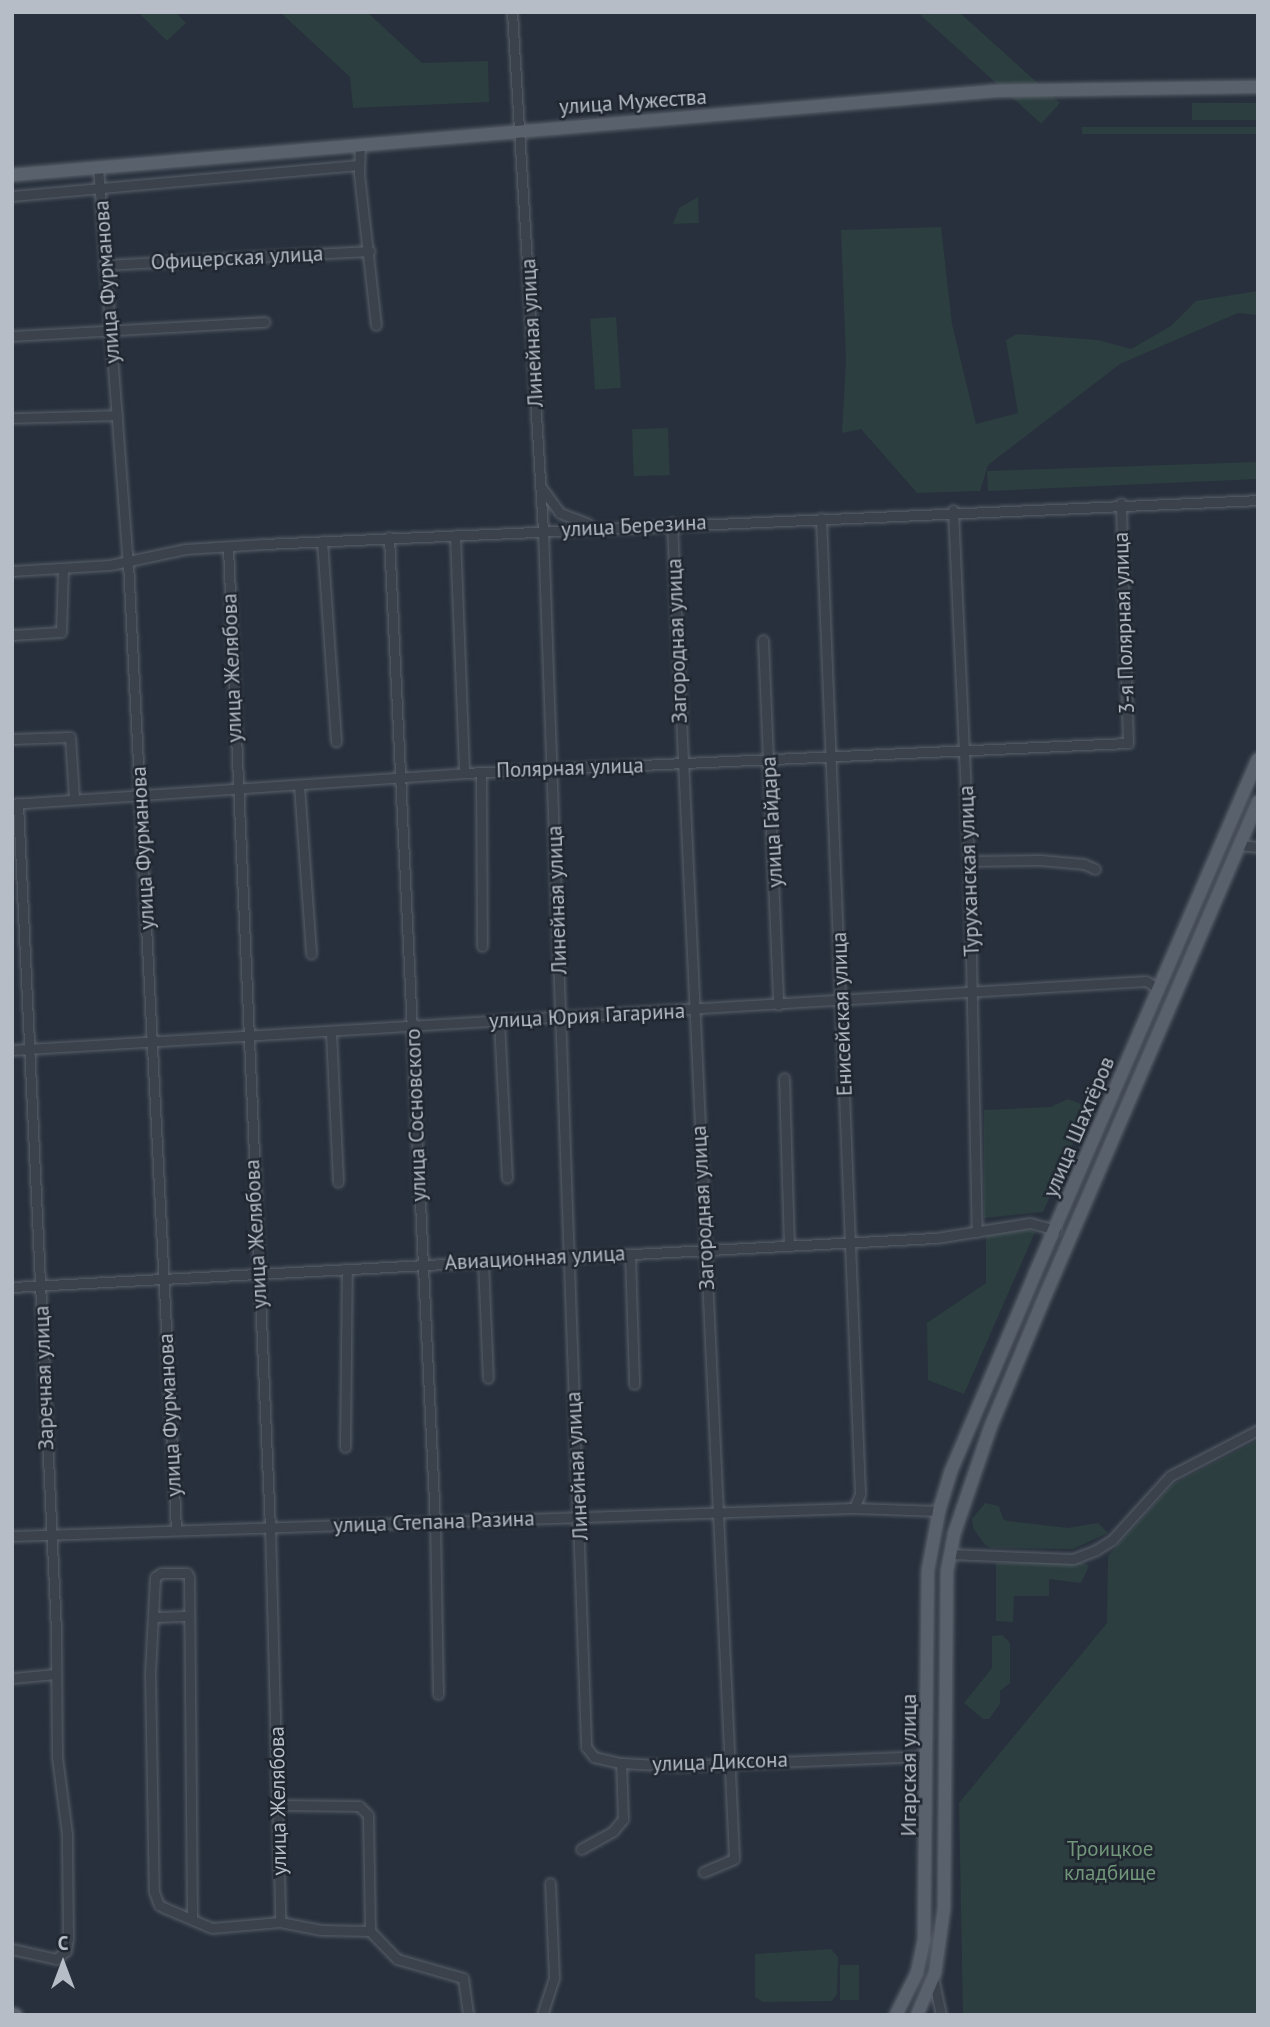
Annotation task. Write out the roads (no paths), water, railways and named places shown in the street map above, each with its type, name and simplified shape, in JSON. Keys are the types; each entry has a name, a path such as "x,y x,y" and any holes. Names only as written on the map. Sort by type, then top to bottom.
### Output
{"main road":[{"name":"улица Мужества","path":"12,175 995,91 1258,87"},
{"name":"улица Шахтёров","path":"939,1511 951,1471 1258,759"},
{"name":"улица Шахтёров","path":"959,1516 1042,1303 1258,802"},
{"name":"Игарская улица","path":"895,2015 917,1973 924,1939 928,1570 939,1511"},
{"name":"Игарская улица","path":"917,2015 933,1977 944,1909 949,1554 959,1516"}],"street":[{"name":"Линейная улица","path":"512,12 543,531 586,1747 594,1757 621,1763"},
{"path":"360,144 359,165 376,325"},
{"path":"12,196 100,186 359,165"},
{"name":"улица Фурманова","path":"98,167 128,562 154,1043 162,1276 176,1530"},
{"name":"Офицерская улица","path":"104,265 370,251"},
{"path":"12,335 265,322"},
{"path":"12,418 117,415"},
{"path":"540,485 560,513 595,526"},
{"name":"улица Березина","path":"12,571 62,570 128,562 185,549 389,537 953,510 1258,500"},
{"name":"3-я Полярная улица","path":"1121,503 1128,743"},
{"name":"Туруханская улица","path":"953,510 969,861 977,1232"},
{"name":"Енисейская улица","path":"821,518 860,1494 854,1508"},
{"name":"Загородная улица","path":"673,523 681,764 734,1859 704,1872"},
{"path":"455,535 464,773"},
{"name":"улица Сосновского","path":"389,537 435,1522 438,1694"},
{"path":"322,541 336,742"},
{"name":"улица Желябова","path":"228,547 270,1527 280,1805 280,1922"},
{"path":"12,635 61,632 62,570"},
{"name":"улица Гайдара","path":"763,640 778,1005"},
{"path":"12,739 70,737 74,798"},
{"name":"Полярная улица","path":"15,804 140,793 481,772 964,748 1128,743"},
{"path":"481,772 482,946"},
{"path":"299,785 311,954"},
{"name":"Заречная улица","path":"12,1949 48,1959 66,1951 67,1849 57,1757 51,1535 15,804"},
{"path":"1239,845 1258,847"},
{"path":"969,861 1040,860 1084,864 1095,870"},
{"name":"улица Юрия Гагарина","path":"12,1050 842,1002 1146,981 1159,989"},
{"path":"499,1021 507,1178"},
{"path":"331,1032 338,1182"},
{"path":"784,1078 789,1244"},
{"name":"Авиационная улица","path":"12,1287 162,1276 347,1269 849,1242 977,1232 1030,1223 1056,1230"},
{"path":"630,1254 634,1384"},
{"path":"483,1261 488,1378"},
{"path":"345,1447 347,1269"},
{"path":"949,1554 1073,1559 1096,1550 1112,1540 1170,1476 1258,1430"},
{"name":"улица Степана Разина","path":"12,1536 854,1508 939,1511"},
{"path":"192,1919 188,1575 160,1573 155,1577 150,1673 154,1892 159,1905 212,1928 280,1922 321,1930 370,1931"},
{"path":"154,1617 187,1616"},
{"path":"12,1678 56,1674"},
{"name":"улица Диксона","path":"581,1849 612,1831 623,1819 621,1763 730,1763 927,1756"},
{"path":"280,1805 359,1806 368,1815 370,1931 397,1959 463,1978 468,2015"},
{"path":"542,2015 554,1977 550,1883"},
{"path":"933,1977 942,2015"}],"park label":[{"name":"Троицкое кладбище","path":"1110,1861"}]}
